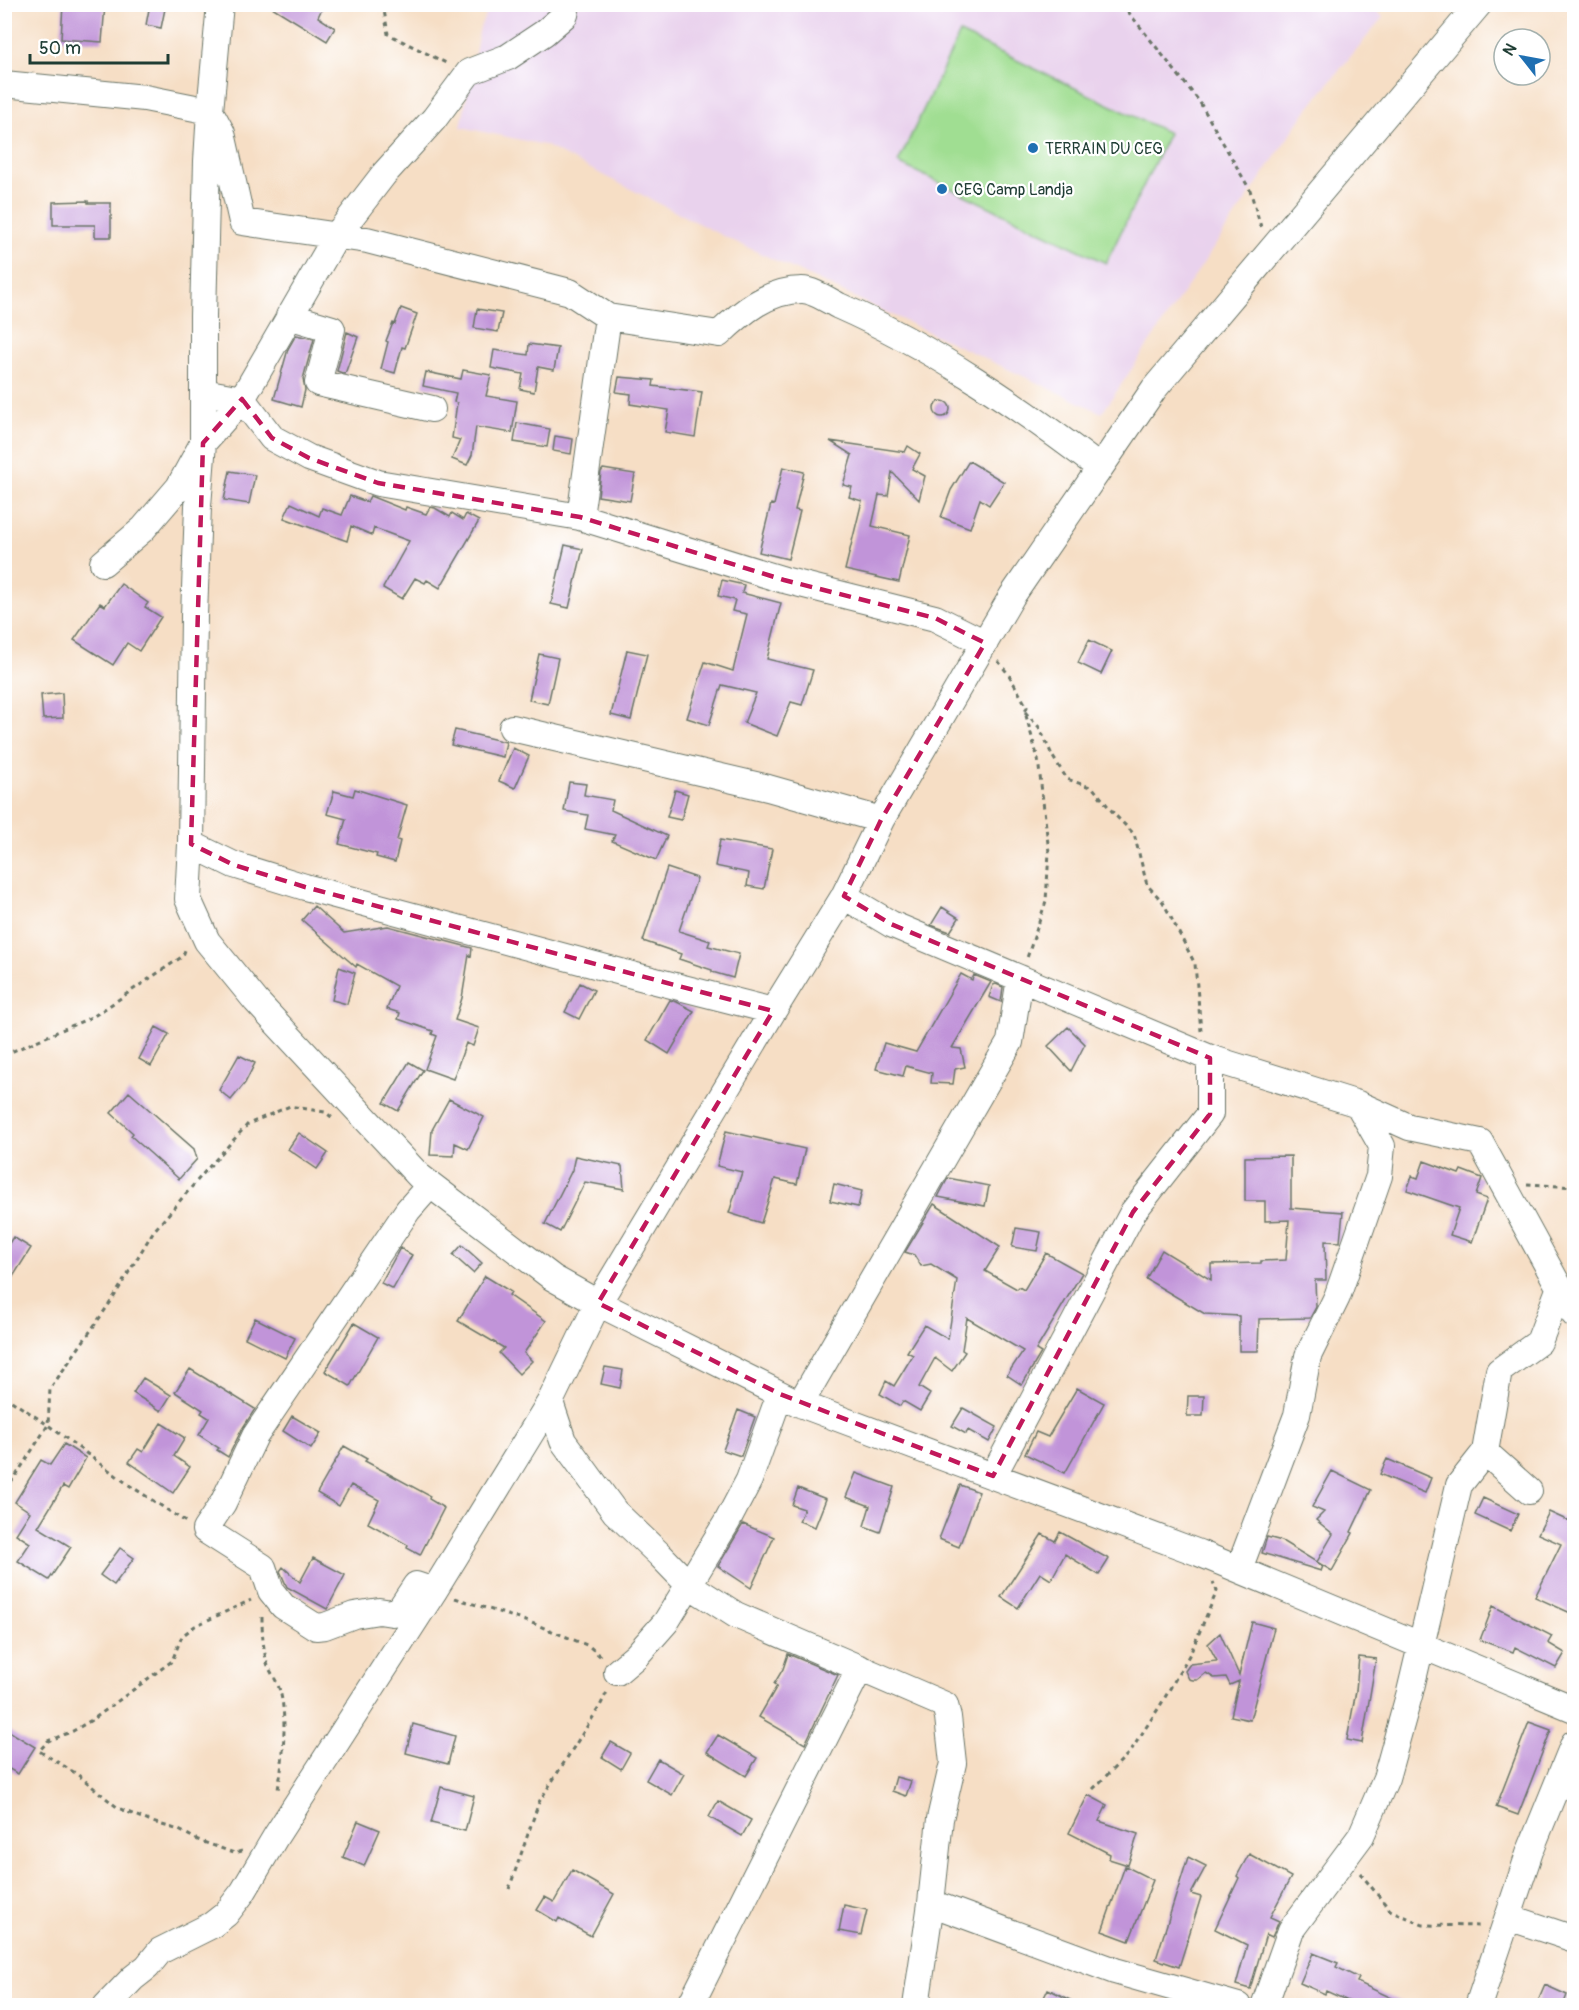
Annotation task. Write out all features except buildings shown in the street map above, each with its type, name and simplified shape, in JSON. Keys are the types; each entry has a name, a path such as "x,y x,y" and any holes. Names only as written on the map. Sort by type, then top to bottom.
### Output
{"street":[{"path":"220,4 210,111 203,443 194,616 188,899 207,941 256,1001 430,1185 553,1278 598,1303 790,1399 1199,1553 1575,1708"},
{"path":"103,563 142,528 179,487 203,443 242,399 337,235 384,174 434,119 469,72 508,57 544,33 565,15 567,4"},
{"path":"106,2006 147,1967 160,1951 212,1925 243,1892 276,1836 434,1591 550,1402 598,1303 844,896 881,820 1012,596 1154,389 1479,4"},
{"path":"4,84 145,98 210,111"},
{"path":"210,111 222,133 242,222 367,240 570,292 608,317 719,334 745,309 776,294 804,290 906,339 1037,420 1100,468"},
{"path":"289,316 333,329 318,383 432,409"},
{"path":"580,517 608,317"},
{"path":"203,392 242,399 272,438 309,458 378,483 580,517 784,580 935,618 985,643"},
{"path":"512,728 768,788 881,820"},
{"path":"190,844 234,865 305,887 773,1011"},
{"path":"844,896 891,924 1206,1056 1358,1104 1409,1127 1480,1142 1575,1314"},
{"path":"617,1672 636,1656 666,1622 749,1480 790,1399 1010,1042 1020,978"},
{"path":"993,1476 1133,1212 1210,1114 1206,1056"},
{"path":"1239,1569 1297,1415 1308,1356 1337,1297 1379,1176 1382,1146 1358,1104"},
{"path":"430,1185 408,1210 255,1436 223,1503 205,1530 263,1567 271,1591 283,1606 316,1627 354,1615 379,1611 392,1613 400,1609 416,1586 434,1591"},
{"path":"1264,2006 1291,1930 1361,1836 1386,1778 1422,1644 1459,1485 1485,1452 1499,1371 1539,1342 1560,1287"},
{"path":"550,1402 563,1441 615,1512 689,1585 736,1615 945,1705 953,1763 940,1819 916,2006"},
{"path":"1485,1452 1529,1491"},
{"path":"690,2006 860,1668"},
{"path":"1478,2006 1530,1851 1575,1743"},
{"path":"931,1903 1115,1971 1238,2006"},
{"path":"1506,1923 1575,1939"}],"path":[{"path":"383,4 388,34 469,72"},
{"path":"1122,4 1198,101 1250,190 1270,252"},
{"path":"985,643 1009,675 1027,707 1025,712 1038,759 1049,852 1046,901 1020,978"},
{"path":"1025,712 1039,727 1053,757 1067,779 1093,788 1134,834 1147,885 1163,902 1195,964 1206,1056"},
{"path":"4,1055 94,1016 183,956 191,933 198,923"},
{"path":"4,1489 15,1477 48,1425 50,1389 112,1300 153,1232 207,1168 248,1124 290,1106 324,1112 334,1119"},
{"path":"1502,1181 1575,1187"},
{"path":"4,1396 48,1425 129,1485 189,1524 205,1530"},
{"path":"1093,1789 1130,1752 1191,1652 1217,1592 1199,1553"},
{"path":"434,1591 532,1623 589,1646 617,1672 600,1706 539,1802 509,1889"},
{"path":"244,1851 234,1853 118,1808 77,1774 39,1751 48,1741 73,1731 95,1718 172,1661 182,1636 195,1626 253,1599"},
{"path":"262,1606 262,1629 268,1664 280,1689 283,1709 283,1766 279,1789"},
{"path":"1348,1854 1362,1878 1390,1910 1423,1925 1506,1923"}],"highlighted area":[{"path":"242,399 272,438 309,458 378,483 580,517 784,580 935,618 985,643 881,820 844,896 891,924 1210,1058 1210,1114 1133,1212 993,1476 780,1394 598,1303 773,1011 305,887 234,865 191,844 203,443"}],"shaded area":[{"name":"CEG Camp Landja","path":"1369,4 1383,17 1306,111 1102,413 719,234 544,145 461,127 480,27 491,5"}],"green space":[{"name":"TERRAIN DU CEG","path":"960,33 1169,133 1106,263 898,163"}],"place":[{"name":"TERRAIN DU CEG","path":"1033,148"},
{"name":"CEG Camp Landja","path":"942,189"}]}
